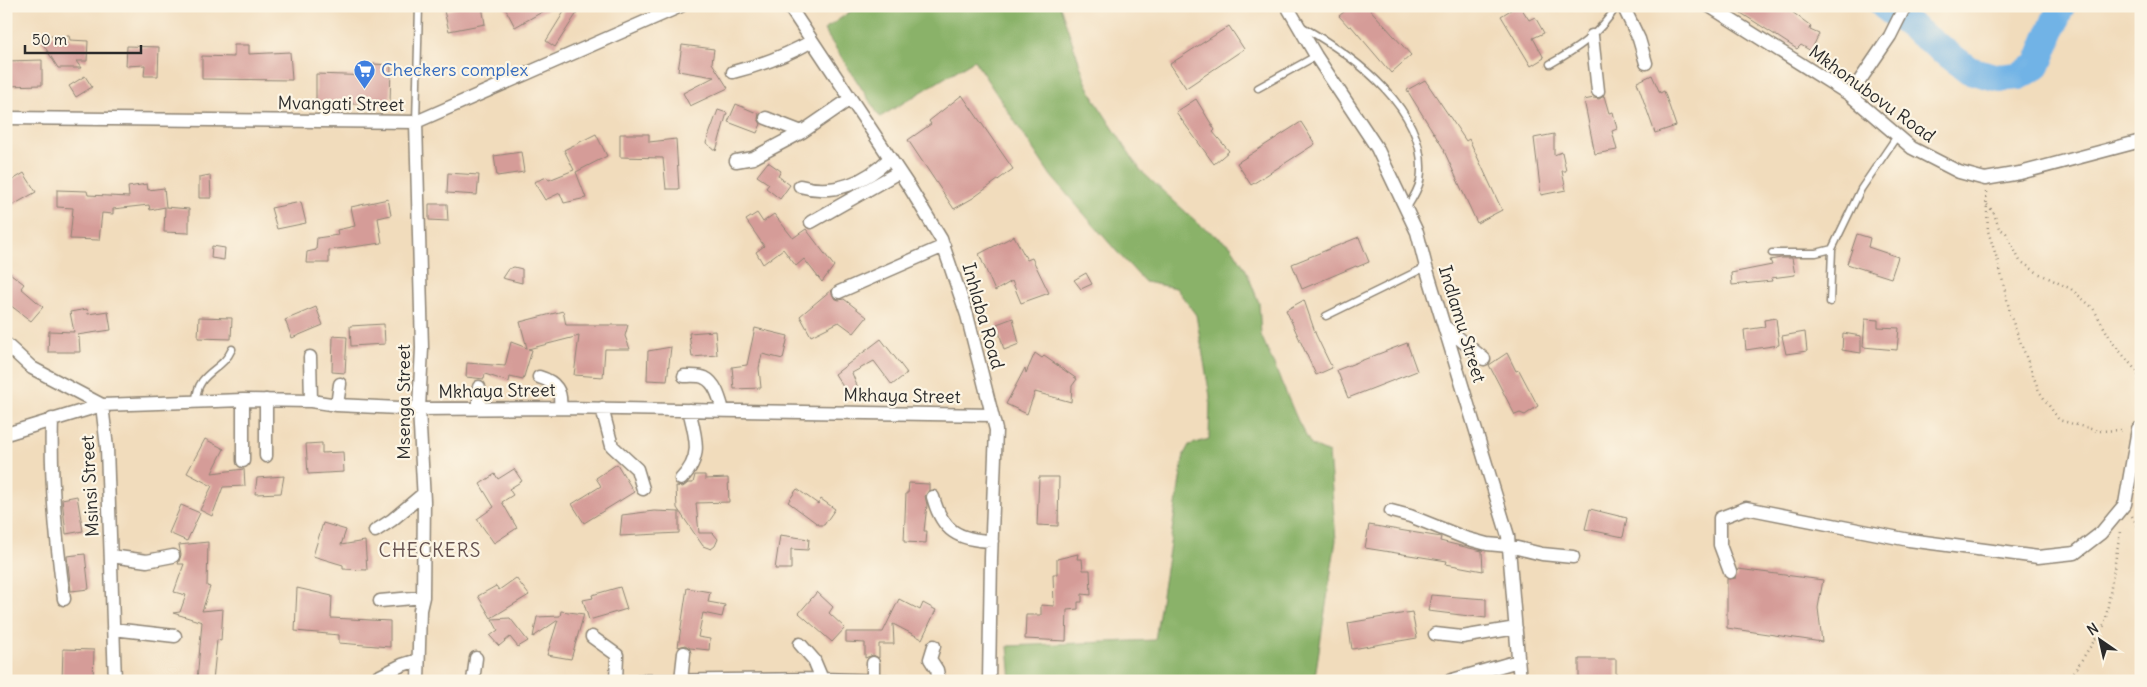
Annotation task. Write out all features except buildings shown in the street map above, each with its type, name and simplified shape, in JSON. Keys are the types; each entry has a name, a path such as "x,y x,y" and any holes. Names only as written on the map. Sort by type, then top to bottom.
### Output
{"street":[{"name":"Mvangati Street","path":"6,118 416,122 681,6"},
{"name":"Inhlaba Road","path":"789,6 890,158 941,239 967,315 996,430 989,681"},
{"name":"Indlamu Street","path":"1287,6 1316,56 1378,148 1417,232 1508,536 1520,681"},
{"path":"1623,6 1639,39 1646,63"},
{"name":"Mkhonubovu Road","path":"1709,6 1850,95 1912,148 1959,172 1985,180 2020,173 2141,141"},
{"path":"1850,95 1890,36 1905,6"},
{"path":"1592,36 1598,91"},
{"path":"733,72 764,64 794,52 812,41"},
{"path":"736,161 753,158 802,132 850,99"},
{"path":"766,118 802,132"},
{"name":"Msenga Street","path":"416,122 422,348 419,409 423,494 423,597 420,610 418,681"},
{"path":"800,186 816,190 840,188 862,180 879,169 890,158"},
{"path":"811,222 899,172"},
{"path":"839,292 944,246"},
{"path":"1444,326 1484,359"},
{"path":"6,344 32,368 102,405"},
{"path":"310,357 311,401"},
{"path":"684,376 704,377 709,381 720,397 723,410"},
{"path":"539,377 549,380 558,387 562,396 560,408"},
{"path":"337,406 340,384"},
{"path":"478,409 479,388"},
{"path":"243,400 243,461"},
{"name":"Mkhaya Street","path":"6,434 102,405 243,400 311,401 337,406 419,409 602,408 992,415"},
{"path":"266,400 266,456"},
{"name":"Msinsi Street","path":"102,405 107,448 116,680"},
{"path":"602,408 612,446 637,469 643,489"},
{"path":"680,479 687,472 696,457 694,428 689,410"},
{"path":"52,419 51,447 57,540 64,599"},
{"path":"1730,572 1720,545 1720,518 1746,508 1909,540 2038,557 2075,553 2101,533 2125,504 2139,429"},
{"path":"375,531 392,520 423,494"},
{"path":"933,497 937,513 949,529 961,538 992,541"},
{"path":"1390,511 1410,516 1465,538 1487,544 1509,546 1542,554 1573,557"},
{"path":"111,556 147,561 173,556"},
{"path":"380,601 423,597"},
{"path":"1435,634 1462,637 1490,634 1516,628"},
{"path":"113,629 175,636"},
{"path":"592,637 617,655 616,681"},
{"path":"800,644 814,660 822,679"},
{"path":"934,646 930,659 937,670 939,681"},
{"path":"681,680 684,653"},
{"path":"474,681 476,658"},
{"path":"370,681 402,665 418,660"},
{"path":"1449,681 1518,661"},
{"path":"873,663 873,681"},
{"path":"640,681 822,679 886,681"}],"lane":[{"path":"416,122 420,6"},
{"path":"1550,64 1576,49 1603,27 1617,6"},
{"path":"1297,23 1342,50 1379,82 1400,107 1416,137 1421,163 1420,184 1406,209"},
{"path":"1258,88 1316,56"},
{"path":"1830,302 1832,248 1861,189 1897,136"},
{"path":"1772,254 1816,253 1832,248"},
{"path":"1326,316 1426,267"},
{"path":"196,401 196,391 202,379 228,359 232,349"}],"path":[{"path":"1985,180 1988,231 2011,317 2039,391 2059,420 2098,431 2139,429"},
{"path":"1986,204 1993,211 1999,228 2006,233 2020,261 2038,273 2071,289 2093,308 2113,343 2138,373 2141,397"},
{"path":"2068,681 2105,624 2120,532"}],"green space":[{"path":"858,6 1060,6 1086,82 1096,102 1141,171 1200,225 1231,246 1246,270 1259,303 1261,335 1298,421 1311,445 1329,453 1336,540 1313,681 1011,681 1008,646 1155,640 1184,454 1189,445 1209,439 1210,396 1196,315 1176,288 1145,282 1118,253 1051,176 974,60 880,117 824,30"}],"waterway":[{"path":"1884,6 1969,70 1999,78 2019,76 2037,66 2061,6"}],"place":[{"name":"Checkers complex","path":"365,89"}],"district":[{"name":"CHECKERS","path":"430,550"}]}
